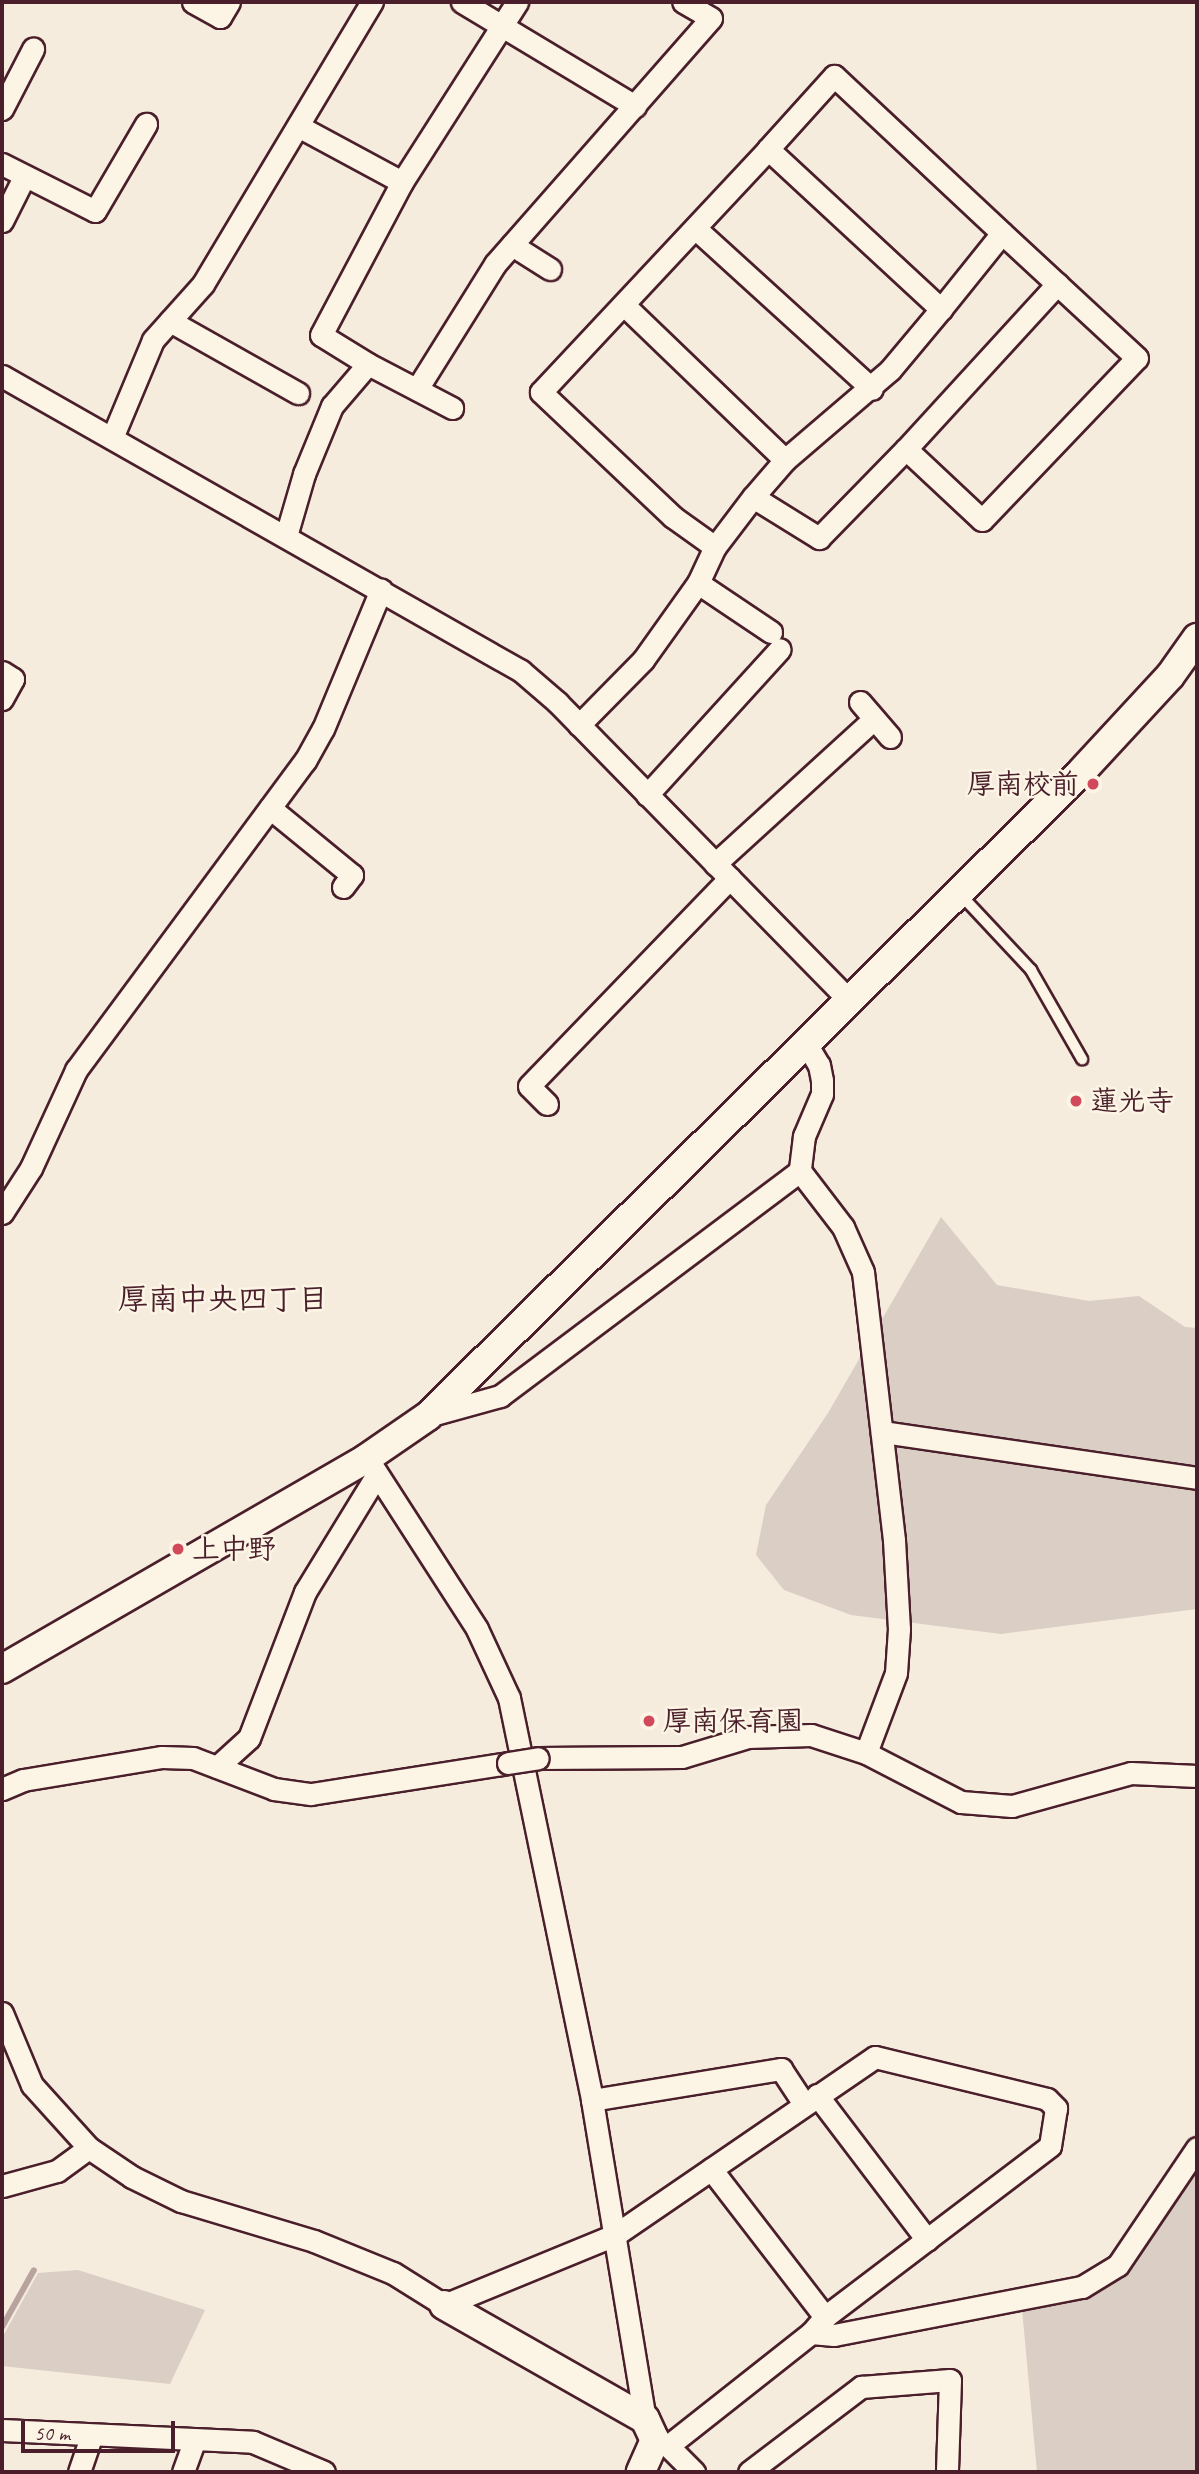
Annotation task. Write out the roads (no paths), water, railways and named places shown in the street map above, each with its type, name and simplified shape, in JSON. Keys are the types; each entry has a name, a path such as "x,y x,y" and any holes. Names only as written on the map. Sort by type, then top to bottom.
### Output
{"street":[{"path":"194,2 220,17 229,2"},
{"path":"112,438 153,340 203,284 372,2"},
{"path":"462,2 635,106"},
{"path":"452,408 368,364 321,335 402,181 517,2"},
{"path":"418,389 495,264 711,18 683,2"},
{"path":"2,109 33,49"},
{"path":"715,547 673,517 541,392 834,76 1137,358 982,520 906,449"},
{"path":"2,164 95,211 146,124"},
{"path":"298,126 402,181"},
{"path":"768,149 941,309"},
{"path":"2,221 24,177"},
{"path":"695,228 872,389"},
{"path":"579,725 643,660 698,583 715,547 753,497 785,460 872,389 1002,233"},
{"path":"512,245 550,269"},
{"path":"753,497 818,538 906,449 1057,284"},
{"path":"624,305 785,460"},
{"path":"170,321 298,393"},
{"path":"286,536 304,474 332,406 368,364"},
{"path":"2,376 521,671 579,725 848,999"},
{"path":"648,795 776,641 698,583"},
{"path":"2,1213 31,1168 76,1070 270,808 323,729 381,590"},
{"path":"2,1669 372,1467 428,1416 1127,725 1197,638"},
{"path":"2,673 13,679 2,699"},
{"path":"860,702 890,737"},
{"path":"547,1104 529,1086 722,871 874,719"},
{"path":"270,808 352,875 343,887"},
{"path":"805,1042 819,1065 822,1094 804,1136 800,1171 843,1227 863,1272 882,1432 899,1629 896,1673 866,1753"},
{"path":"428,1416 500,1396 800,1171"},
{"path":"882,1432 1197,1478"},
{"path":"218,1767 249,1738 306,1592 372,1467"},
{"path":"372,1467 477,1629 509,1698 592,2100 615,2235 656,2435"},
{"path":"2,1789 23,1780 162,1757 194,1758 274,1789 311,1794 538,1758 682,1757 748,1737 779,1733 811,1735 866,1753 935,1791 961,1802 987,1805 1042,1801 1131,1773 1197,1776"},
{"path":"2,2013 32,2085 89,2148 132,2177 181,2201 314,2241 393,2273 656,2435 694,2472"},
{"path":"444,2305 615,2235 874,2057 1047,2099 1056,2108 1050,2146 818,2325 656,2435 640,2472"},
{"path":"592,2100 781,2069 810,2099 927,2241"},
{"path":"2,2186 57,2171 89,2148"},
{"path":"711,2169 818,2325 834,2335 1082,2287 1118,2265 1197,2148"},
{"path":"749,2472 861,2387 950,2380 947,2472"},
{"path":"2,2430 253,2442 293,2466 324,2472"},
{"path":"79,2472 92,2435"},
{"path":"183,2472 194,2441"}],"lane":[{"path":"958,892 1031,970 1082,1059"}],"waterway":[{"path":"2,2327 34,2270"}],"place":[{"name":"厚南校前","path":"1093,784"},
{"name":"蓮光寺","path":"1076,1101"},
{"name":"上中野","path":"178,1549"},
{"name":"厚南保育園","path":"649,1721"}],"district":[{"name":"厚南中央四丁目","path":"223,1299"}]}
